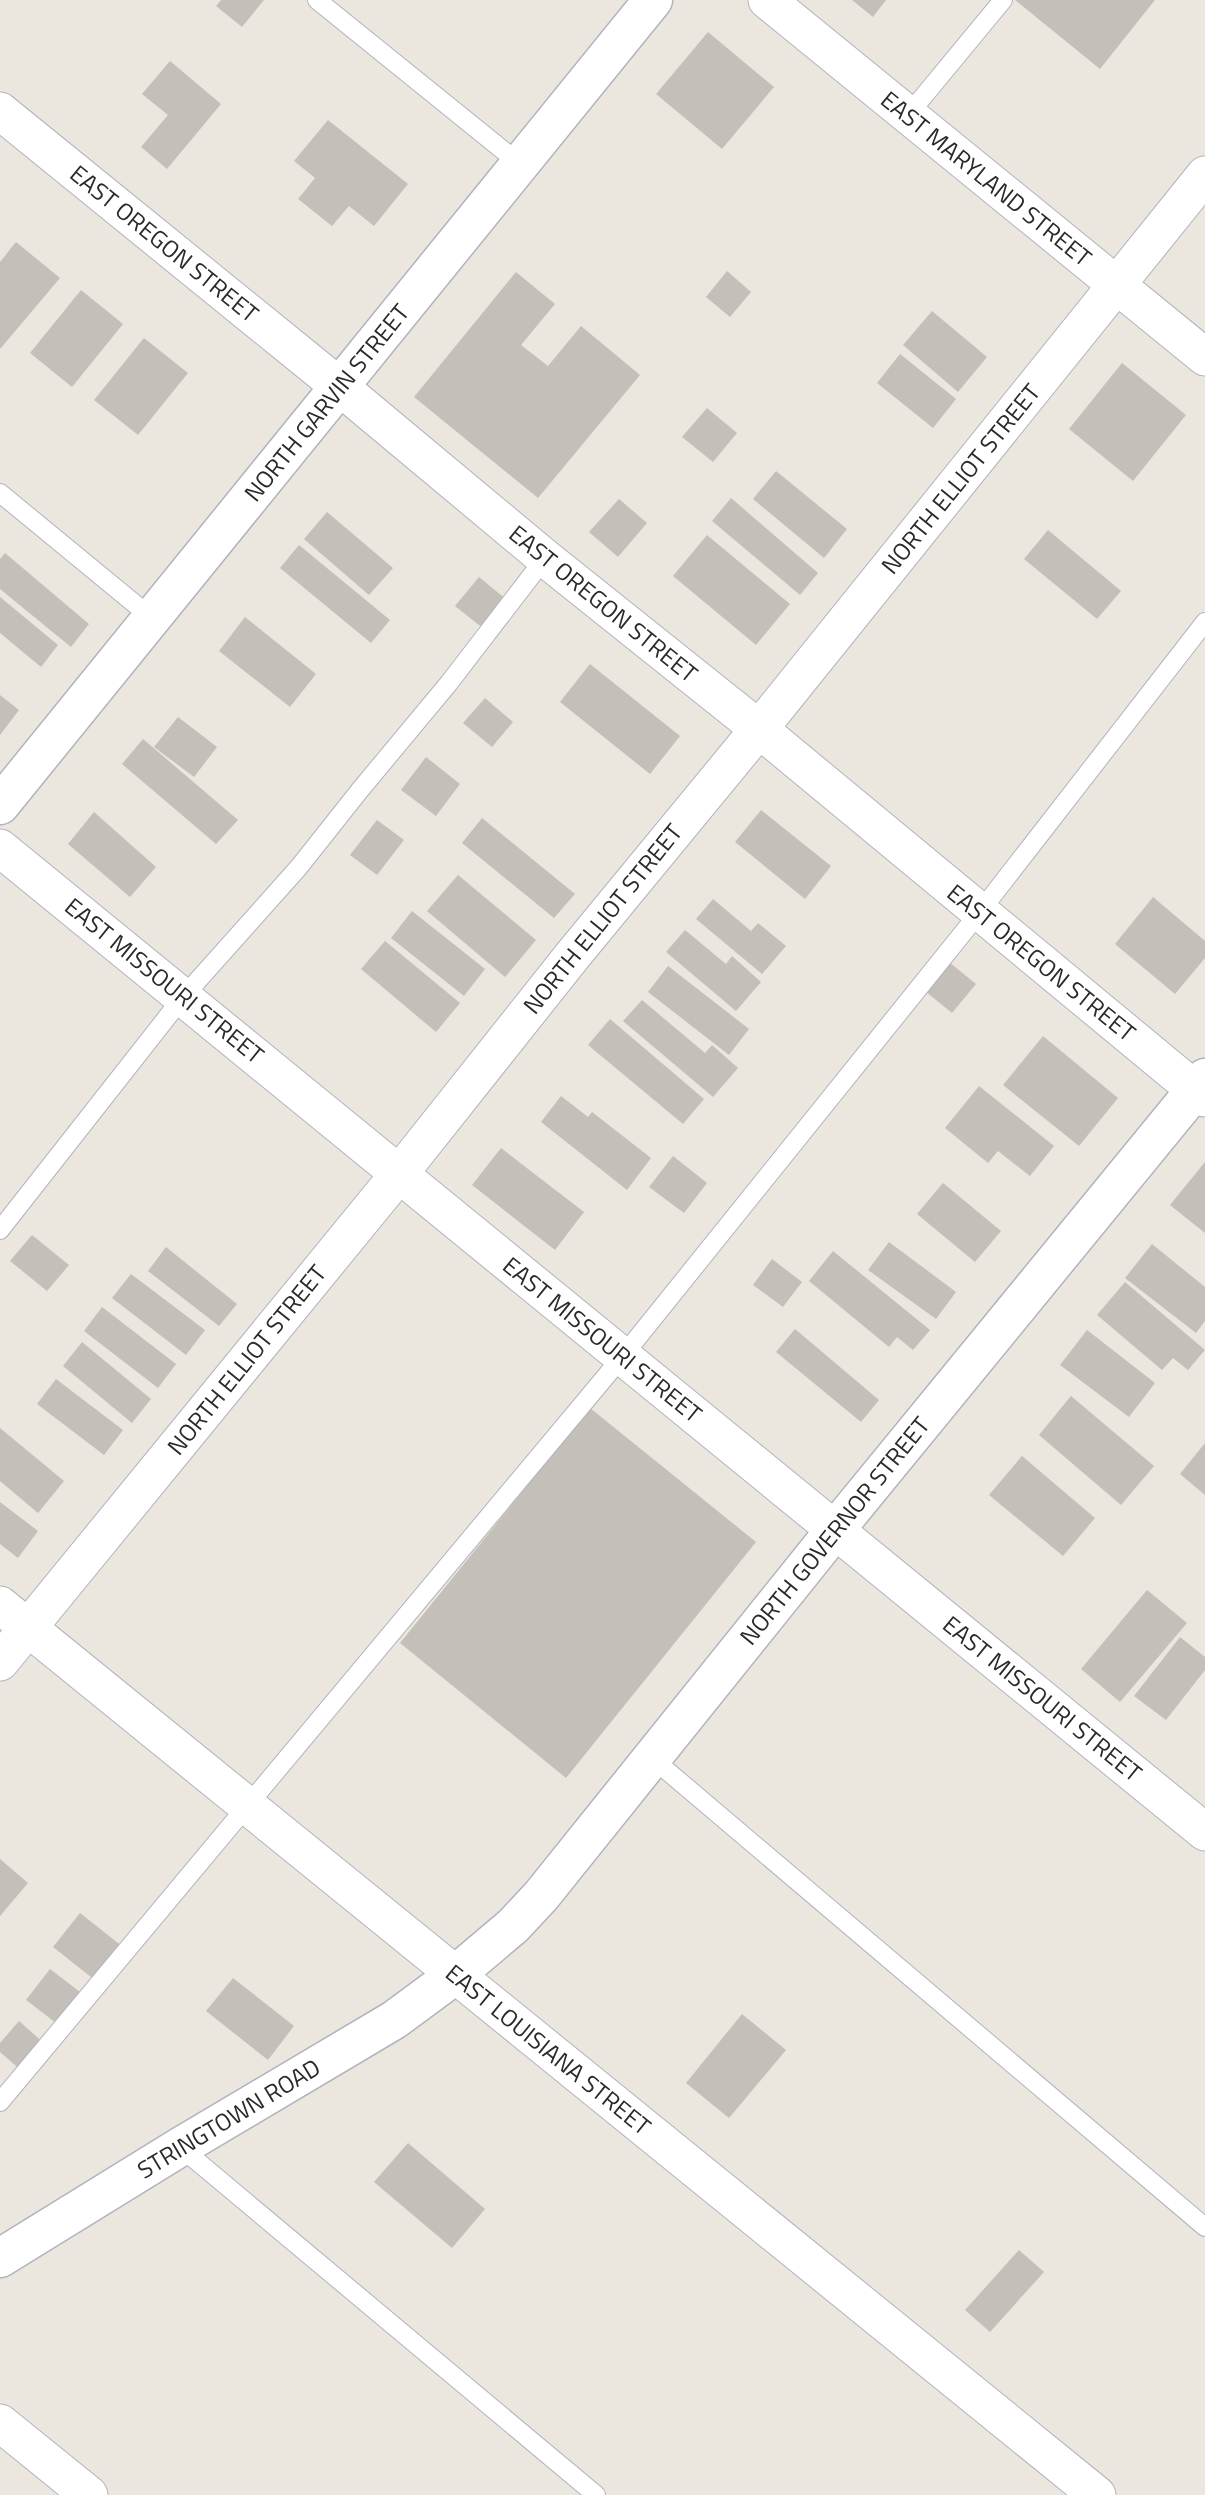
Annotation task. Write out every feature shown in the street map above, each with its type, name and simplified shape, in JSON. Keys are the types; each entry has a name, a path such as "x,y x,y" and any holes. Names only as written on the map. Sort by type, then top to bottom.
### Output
{"main road":[{"name":"NORTH GARVIN STREET","path":"0,805 653,0"},
{"name":"NORTH GOVERNOR STREET","path":"455,1975 513,1926 541,1896 835,1530 1202,1088"},
{"name":"STRINGTOWN ROAD","path":"0,2258 394,2020 455,1975"}],"street":[{"name":"EAST MARYLAND STREET","path":"766,0 1205,357"},
{"name":"EAST OREGON STREET","path":"0,111 340,387 545,558 759,729 979,913 1202,1088"},
{"name":"NORTH ELLIOT STREET","path":"0,1661 14,1616 399,1174 1205,175"},
{"name":"EAST MISSOURI STREET","path":"0,848 1205,1832"},
{"name":"EAST LOUISIANA STREET","path":"14,1616 1097,2495"},
{"path":"0,2423 89,2495"}],"lane":[{"path":"317,0 520,164"},
{"path":"908,115 1003,0"},
{"path":"0,493 152,618"},
{"path":"0,1230 183,997 299,867 449,682 545,558"},
{"path":"0,2102 622,1357 979,913 1205,622"},
{"path":"652,1758 1205,2227"},
{"path":"180,2147 596,2495"}],"building":[{"path":"221,0 264,0 242,27 216,6"},
{"path":"852,0 886,0 873,17"},
{"path":"1015,0 1155,0 1100,69"},
{"path":"708,32 774,87 722,149 656,94"},
{"path":"170,61 221,104 167,169 141,147 168,115 142,94"},
{"path":"328,120 408,184 374,226 349,206 332,226 298,199 315,178 294,161"},
{"path":"16,242 60,278 0,349 0,262"},
{"path":"727,271 751,292 730,317 706,297"},
{"path":"516,272 555,304 521,345 548,366 581,326 640,375 538,498 414,397"},
{"path":"81,290 123,324 72,387 30,353"},
{"path":"932,311 987,357 958,392 903,345"},
{"path":"144,338 188,373 138,435 94,400"},
{"path":"900,354 956,399 933,428 877,383"},
{"path":"1122,363 1186,415 1133,481 1069,429"},
{"path":"707,408 737,433 713,462 682,437"},
{"path":"776,471 847,529 824,558 753,499"},
{"path":"731,498 818,573 800,595 712,521"},
{"path":"619,499 647,523 618,557 589,532"},
{"path":"327,512 393,568 369,595 304,539"},
{"path":"1048,530 1121,591 1097,619 1024,559"},
{"path":"707,535 790,604 756,645 673,576"},
{"path":"299,545 390,620 371,643 280,568"},
{"path":"5,553 89,624 71,647 0,589 0,559"},
{"path":"479,577 507,600 484,629 455,606"},
{"path":"0,597 58,645 41,667 0,633"},
{"path":"245,617 316,674 290,707 219,651"},
{"path":"590,664 680,736 650,774 560,702"},
{"path":"0,695 19,710 0,735"},
{"path":"485,698 513,722 492,747 463,723"},
{"path":"178,717 217,747 194,777 154,747"},
{"path":"143,739 238,820 216,844 122,764"},
{"path":"426,757 460,784 436,816 401,790"},
{"path":"761,810 831,866 805,899 735,842"},
{"path":"94,812 156,867 130,897 68,844"},
{"path":"482,818 575,894 554,918 462,843"},
{"path":"377,820 404,840 377,875 350,855"},
{"path":"458,875 536,940 505,977 427,911"},
{"path":"1153,897 1205,941 1205,958 1175,994 1115,944"},
{"path":"713,899 751,931 758,923 786,946 762,974 696,919"},
{"path":"412,911 485,969 464,996 391,938"},
{"path":"685,930 726,964 732,956 761,982 736,1011 666,952"},
{"path":"385,941 460,1003 436,1032 361,969"},
{"path":"949,962 976,984 952,1013 925,991"},
{"path":"668,966 749,1029 729,1055 648,992"},
{"path":"642,1000 705,1053 712,1045 738,1068 713,1097 623,1021"},
{"path":"610,1019 704,1099 683,1124 588,1045"},
{"path":"1043,1036 1118,1098 1079,1146 1003,1085"},
{"path":"979,1086 1054,1146 1030,1176 998,1151 988,1163 945,1128"},
{"path":"561,1096 588,1117 592,1112 651,1158 627,1190 541,1122"},
{"path":"501,1148 584,1212 555,1250 472,1185"},
{"path":"673,1156 707,1183 684,1213 649,1187"},
{"path":"1205,1162 1205,1233 1170,1205"},
{"path":"943,1183 1001,1231 975,1262 917,1214"},
{"path":"32,1235 69,1265 47,1291 10,1261"},
{"path":"889,1242 956,1292 936,1319 868,1270"},
{"path":"1152,1244 1205,1287 1205,1321 1196,1333 1125,1278"},
{"path":"166,1247 237,1304 219,1326 148,1271"},
{"path":"833,1251 930,1330 913,1350 897,1337 889,1347 809,1281"},
{"path":"772,1259 802,1282 783,1307 753,1285"},
{"path":"131,1274 205,1330 186,1355 112,1298"},
{"path":"1125,1282 1205,1350 1188,1370 1173,1358 1162,1370 1097,1315"},
{"path":"102,1307 176,1364 158,1388 84,1331"},
{"path":"795,1329 879,1400 861,1422 776,1352"},
{"path":"1087,1330 1155,1383 1129,1417 1060,1365"},
{"path":"82,1342 151,1399 132,1423 63,1366"},
{"path":"56,1379 123,1430 104,1455 37,1404"},
{"path":"1071,1396 1154,1466 1121,1505 1039,1435"},
{"path":"590,1408 756,1542 566,1778 400,1643"},
{"path":"0,1428 64,1481 38,1513 0,1481"},
{"path":"1205,1443 1205,1495 1180,1474"},
{"path":"1022,1456 1095,1518 1063,1556 989,1495"},
{"path":"0,1502 38,1531 18,1558 0,1544"},
{"path":"1147,1590 1187,1623 1120,1702 1081,1669"},
{"path":"1180,1637 1205,1657 1205,1670 1166,1720 1134,1696"},
{"path":"0,1859 28,1883 0,1916"},
{"path":"80,1913 123,1947 96,1981 53,1947"},
{"path":"50,1969 84,1995 60,2026 26,2000"},
{"path":"233,1978 294,2026 268,2060 206,2011"},
{"path":"742,2014 786,2050 729,2118 686,2083"},
{"path":"19,2021 46,2045 23,2072 0,2052 0,2043"},
{"path":"408,2143 485,2209 452,2248 374,2182"},
{"path":"1019,2250 1044,2272 990,2332 965,2310"}]}
